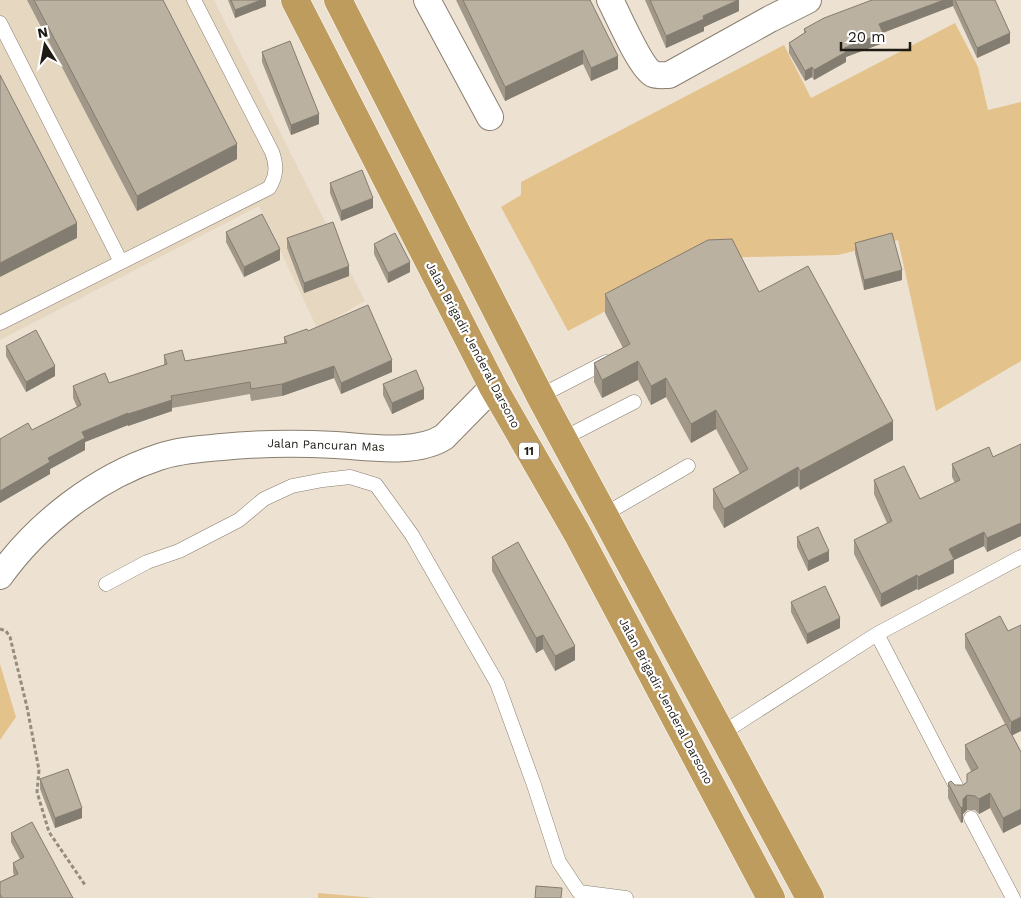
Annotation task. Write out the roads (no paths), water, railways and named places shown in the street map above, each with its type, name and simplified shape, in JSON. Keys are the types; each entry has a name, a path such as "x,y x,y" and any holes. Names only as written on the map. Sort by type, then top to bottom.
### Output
{"highway":[{"name":"Jalan Brigadir Jenderal Darsono","path":"295,0 493,387 577,533 770,898"},
{"path":"338,0 540,396 810,898"},
{"path":"692,750 721,734"}],"street":[{"path":"427,0 490,117"},
{"path":"610,0 642,61 652,73 660,76 669,75 764,10 808,0"},
{"name":"Jalan Pancuran Mas","path":"0,576 38,532 93,488 158,457 201,449 289,442 377,447 421,447 444,437 493,387"}],"lane":[{"path":"0,324 269,188 275,177 275,163 272,152 194,0"},
{"path":"0,23 121,262"},
{"path":"540,396 606,362"},
{"path":"564,438 634,402"},
{"path":"605,514 688,466"},
{"path":"106,584 147,562 179,551 208,536 238,520 264,499 292,486 350,476 376,485 412,535 497,683 534,785 559,862 579,892 626,898"},
{"path":"721,734 878,634 1021,557"},
{"path":"878,634 959,792"},
{"path":"972,818 1013,898"}]}
